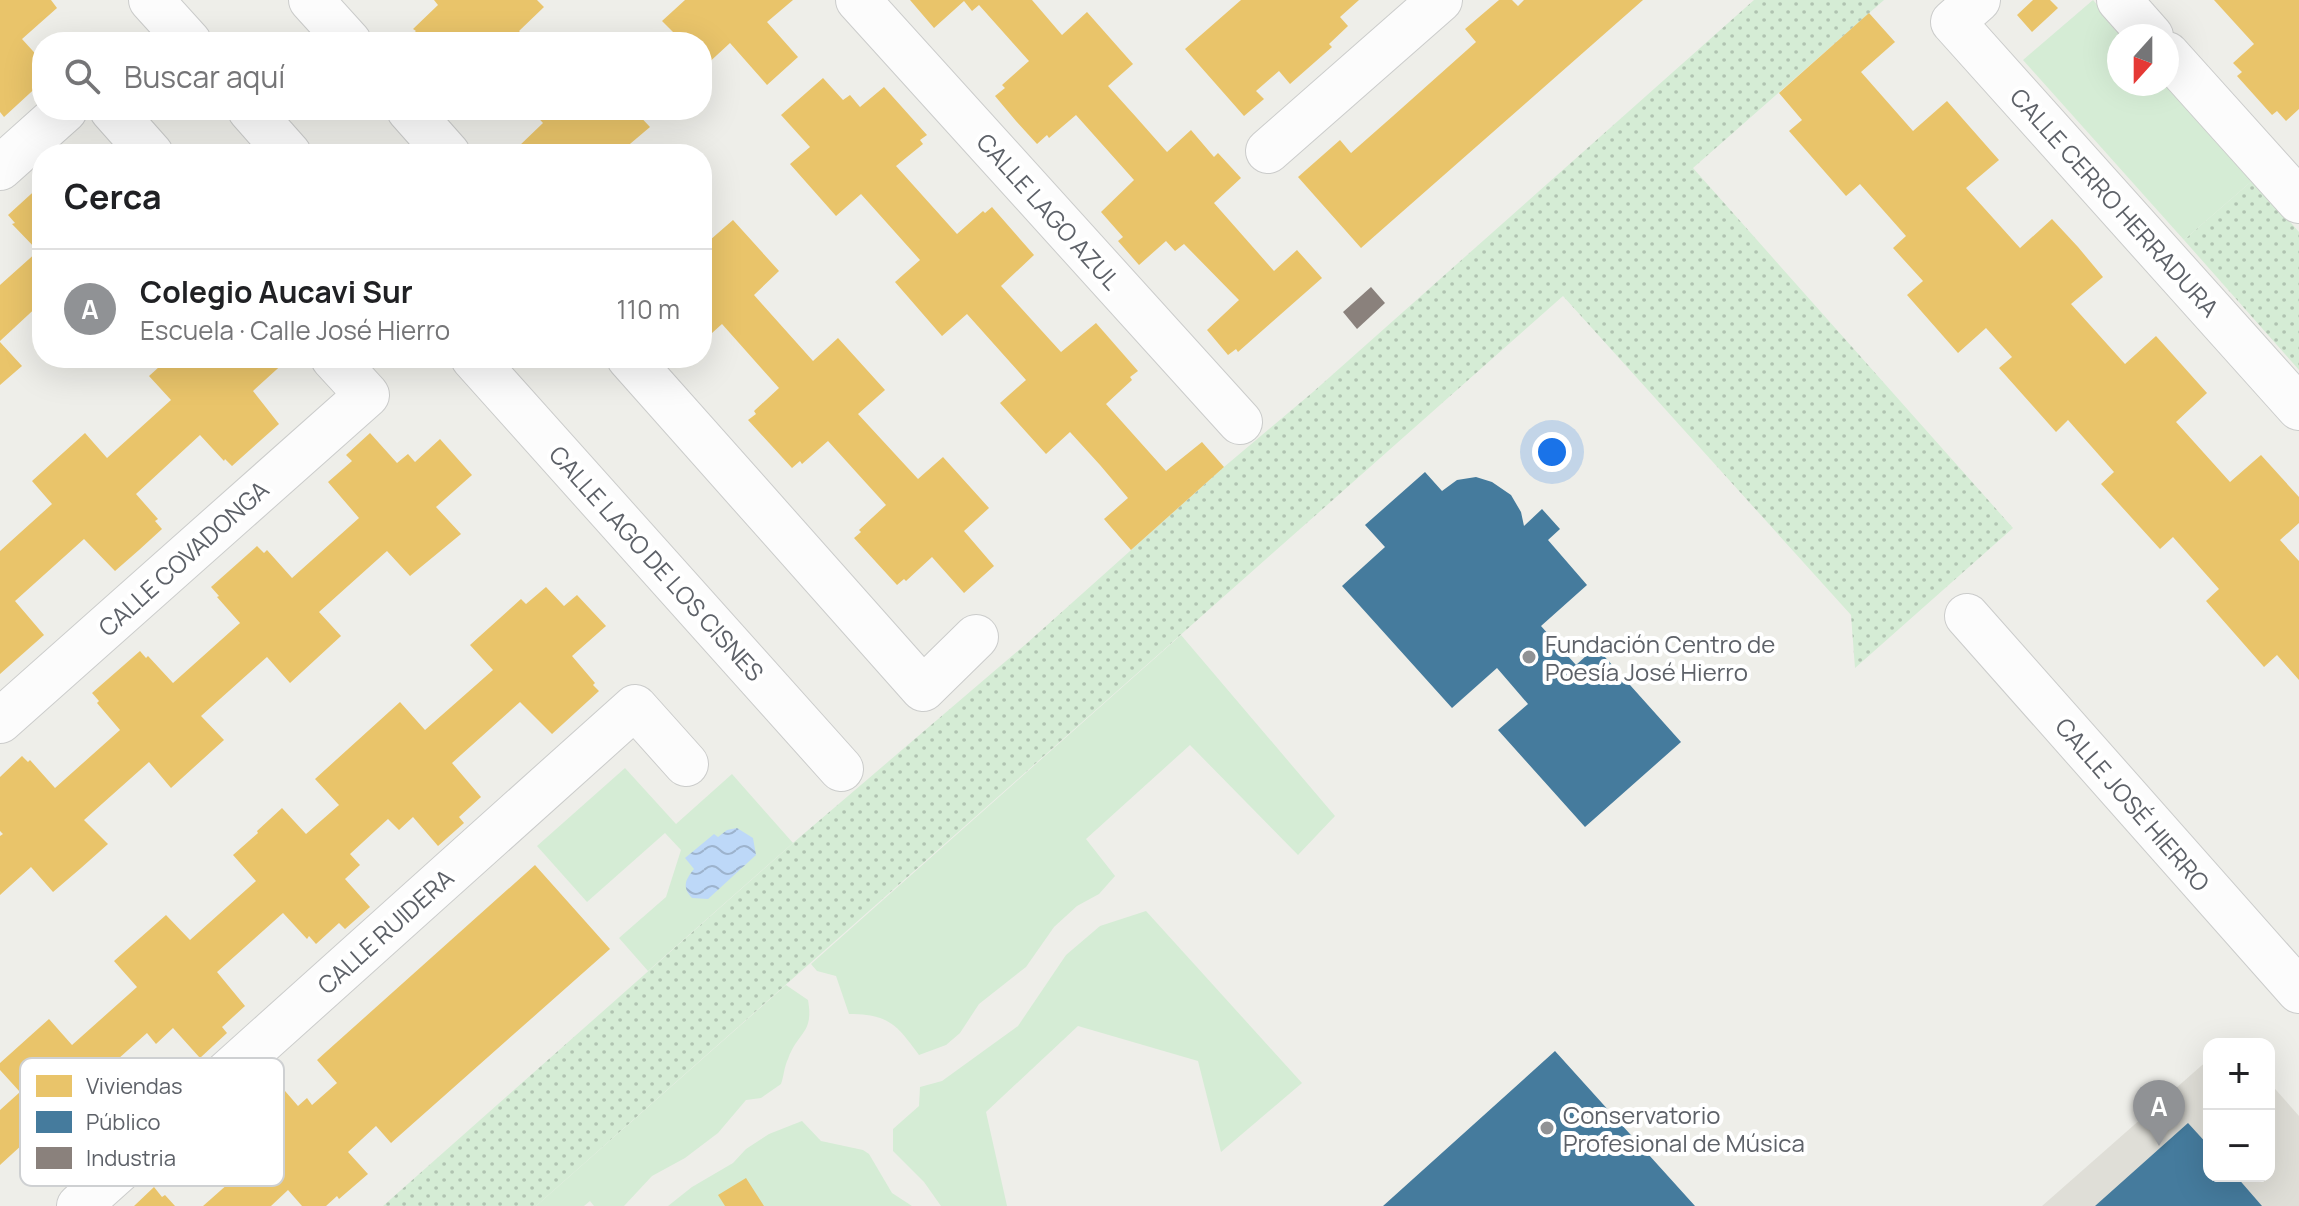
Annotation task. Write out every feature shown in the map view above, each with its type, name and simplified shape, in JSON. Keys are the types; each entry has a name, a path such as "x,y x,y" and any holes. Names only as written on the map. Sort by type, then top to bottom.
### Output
{"street":[{"path":"151,0 180,32"},
{"path":"311,0 340,32"},
{"name":"CALLE LAGO AZUL","path":"858,0 1240,422"},
{"path":"1268,151 1440,0"},
{"name":"CALLE CERRO HERRADURA","path":"1978,0 1953,22 2299,408"},
{"path":"2119,0 2140,24"},
{"path":"2179,67 2299,201"},
{"path":"0,168 54,120"},
{"path":"121,120 142,144"},
{"path":"259,120 280,144"},
{"path":"418,120 439,144"},
{"name":"CALLE COVADONGA","path":"0,721 367,395 342,368"},
{"name":"CALLE LAGO DE LOS CISNES","path":"482,368 841,769"},
{"path":"638,368 923,689 976,637"},
{"name":"CALLE JOSÉ HIERRO","path":"1967,616 2299,991"},
{"name":"CALLE RUIDERA","path":"244,1058 635,707 686,764"},
{"name":"CALLE RUIDERA","path":"79,1206 101,1186"}],"shaded area":[{"path":"2203,1064 2203,1182 2275,1182 2275,1089 2299,1116 2299,1206 2042,1206"}],"green space":[{"path":"1754,0 1884,0 1693,168 2013,528 1855,668 1851,615 1563,296 536,1206 383,1206 793,843 1313,392"},
{"path":"2093,0 2114,24 2107,24 2107,96 2178,96 2253,180 2184,240 2023,60"},
{"path":"2253,180 2299,232 2299,370 2184,240"},
{"path":"1181,635 1335,816 1298,855 1190,745 1086,839 1115,876 1099,894 1077,906 1054,927 1026,967 979,1004 960,1033 946,1045 919,1055 891,1023 874,1016 849,1014 836,976 817,971 811,964"},
{"path":"625,768 676,824 732,774 793,843 648,971 619,938 666,897 681,850 665,833 587,902 537,846"},
{"path":"1146,911 1302,1083 1221,1152 1198,1061 1078,1026 986,1112 1007,1206 941,1206 924,1182 893,1151 893,1129 919,1106 920,1087 942,1081 1018,1026 1066,955 1100,926"},
{"path":"786,985 808,1000 809,1020 792,1050 781,1084 761,1098 746,1100 718,1133 685,1158 652,1176 624,1206 594,1206 590,1201 584,1206 536,1206"},
{"path":"802,1121 821,1141 869,1154 892,1193 912,1206 668,1206 692,1187 733,1163 746,1149 769,1134"}],"water":[{"path":"737,828 753,838 756,855 708,899 692,898 686,884 694,869 685,858 714,834 718,837 727,830"}],"building: Viviendas":[{"path":"0,0 51,0 57,8 22,39 32,50 32,91 4,117 0,112"},
{"path":"434,0 537,0 544,7 520,32 415,32 413,29 438,5"},
{"path":"685,0 793,0 767,22 798,57 767,85 730,43 712,60 712,32 673,32 662,21"},
{"path":"910,0 1032,0 1062,35 1087,12 1133,64 1108,86 1167,152 1191,130 1214,157 1218,153 1241,178 1214,203 1274,271 1297,250 1322,278 1238,352 1236,349 1228,355 1207,330 1239,300 1184,244 1175,251 1166,241 1139,265 1118,241 1123,237 1101,212 1134,180 1076,115 1037,144 1016,121 995,96 1005,88 1002,85 1029,61 979,5 972,11 964,1 934,28"},
{"path":"1241,0 1359,0 1340,17 1348,26 1329,44 1332,47 1290,84 1279,71 1256,91 1264,99 1244,116 1185,49"},
{"path":"1499,0 1512,0 1518,6 1524,0 1643,0 1361,248 1298,177 1340,140 1351,153 1476,42 1465,29"},
{"path":"2033,0 2050,0 2058,8 2032,32 2017,15"},
{"path":"2214,0 2299,0 2299,109 2286,121 2277,111 2272,115 2237,76 2242,72 2233,63 2254,44"},
{"path":"1869,13 1895,42 1861,72 1913,131 1947,101 1999,160 1966,188 2020,248 2052,219 2078,247 2103,277 2071,304 2125,364 2156,336 2182,365 2207,393 2176,422 2230,482 2261,455 2299,497 2299,523 2280,540 2299,561 2299,680 2277,655 2264,667 2206,601 2219,589 2173,537 2160,549 2101,484 2114,472 2068,420 2056,432 1999,368 2012,357 1986,328 1958,353 1907,295 1923,281 1893,248 1906,236 1860,184 1846,196 1789,131 1802,120 1779,93"},
{"path":"823,78 843,100 850,95 860,107 884,87 927,135 920,140 923,144 896,166 957,234 992,207 1034,255 1001,286 1061,352 1096,323 1138,371 1106,404 1166,471 1202,442 1224,467 1131,550 1104,519 1128,498 1100,465 1070,432 1046,454 1000,403 1026,380 967,314 942,336 895,282 920,260 861,194 836,216 790,164 810,147 781,115"},
{"path":"540,120 643,120 650,127 630,144 521,144 543,123"},
{"path":"32,193 32,245 12,224 15,223 8,215"},
{"path":"733,220 779,271 754,295 813,361 838,338 885,390 858,414 918,479 943,457 989,508 964,531 994,566 964,593 932,557 906,581 904,579 897,585 854,538 886,505 828,441 802,464 800,461 792,468 748,420 779,388 722,324 712,333 712,238"},
{"path":"32,256 32,311 0,341 0,285"},
{"path":"0,342 22,366 0,385"},
{"path":"158,368 278,368 253,391 279,424 232,466 200,435 136,494 158,519 155,521 162,529 139,550 115,571 84,539 15,601 44,635 0,674 0,551 52,504 32,481 85,433 107,458 171,400 149,376"},
{"path":"370,433 397,463 408,454 415,462 440,439 472,475 436,507 461,534 410,576 387,551 319,612 341,636 290,683 267,657 201,716 224,740 171,788 149,762 84,820 108,844 53,892 31,867 0,895 0,836 3,834 0,831 0,777 22,756 28,762 30,760 55,788 120,730 92,693 140,651 173,683 240,623 211,587 257,546 264,553 267,550 292,578 359,518 328,482 352,461 346,455"},
{"path":"546,587 564,606 577,595 606,626 572,656 599,691 552,734 520,702 452,763 481,797 459,817 464,823 438,846 413,817 399,830 388,819 350,854 360,865 345,879 370,907 345,929 339,923 316,944 309,936 307,939 283,913 217,972 245,1006 222,1027 227,1033 200,1058 173,1028 156,1044 147,1033 119,1058 20,1058 20,1092 0,1070 0,1063 49,1019 72,1045 137,987 114,961 166,915 190,940 256,881 233,855 257,831 282,808 306,834 339,805 315,779 400,702 425,730 493,670 470,645 521,599 526,604"},
{"path":"535,865 610,949 391,1143 376,1126 348,1152 368,1174 339,1199 337,1196 326,1206 302,1206 288,1190 271,1206 203,1206 226,1186 284,1186 284,1090 298,1106 307,1098 312,1105 337,1083 317,1060"},
{"path":"20,1092 20,1147 0,1165 0,1110"},
{"path":"746,1178 764,1206 725,1206 718,1195"},
{"path":"154,1187 162,1197 165,1195 175,1206 134,1206"}],"building: Público":[{"path":"1425,472 1442,491 1457,480 1476,477 1492,482 1511,495 1521,512 1524,526 1542,509 1560,529 1548,540 1587,585 1541,626 1576,665 1596,647 1681,742 1585,827 1498,730 1528,704 1497,668 1452,708 1342,586 1385,547 1365,525"},
{"name":"Conservatorio Profesional de Música","path":"1555,1051 1695,1206 1383,1206"},
{"path":"2188,1123 2203,1139 2203,1182 2241,1182 2262,1206 2095,1206"}],"building: Industria":[{"path":"1371,287 1385,303 1357,329 1343,312"}],"place":[{"name":"Fundación Centro de Poesía José Hierro","path":"1529,657"},
{"name":"Conservatorio Profesional de Música","path":"1547,1128"},
{"name":"Colegio Aucavi Sur","path":"2159,1146"}]}
